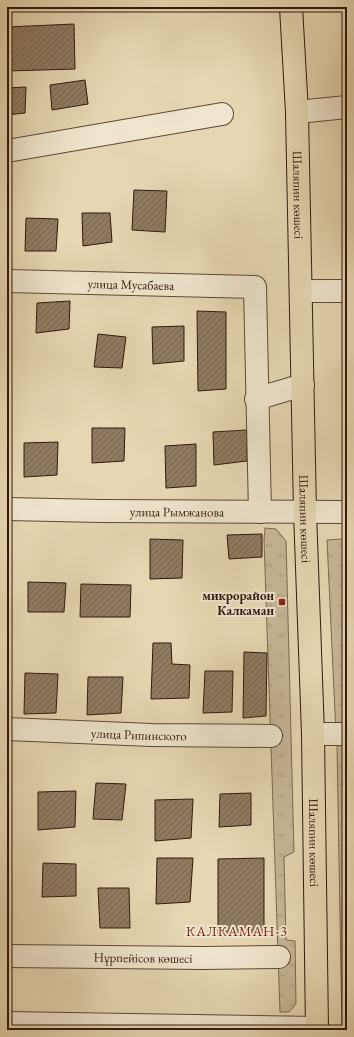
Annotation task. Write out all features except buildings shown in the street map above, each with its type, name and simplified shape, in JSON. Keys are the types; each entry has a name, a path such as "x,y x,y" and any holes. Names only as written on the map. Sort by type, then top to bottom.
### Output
{"main road":[{"name":"Шаляпин көшесі","path":"291,7 298,112 305,512 313,734 317,1029"}],"street":[{"path":"298,112 347,107"},
{"path":"7,151 222,114"},
{"name":"улица Мусабаева","path":"7,281 255,287 256,399"},
{"path":"301,291 347,290"},
{"path":"260,512 256,399 303,385"},
{"name":"улица Рымжанова","path":"7,508 101,511 347,512"},
{"name":"улица Рипинского","path":"7,729 152,735 271,736"},
{"path":"313,734 347,734"},
{"name":"Нұрпейісов көшесі","path":"7,956 203,958 279,957"},
{"path":"7,1023 317,1029"}],"green space":[{"path":"265,528 276,529 286,541 294,852 284,857 286,940 295,941 296,1004 289,1012 280,1012 264,540"},
{"path":"343,539 347,648 347,734 336,734 327,540"},
{"path":"337,744 347,744 347,1030 342,1030"}],"place":[{"name":"микрорайон Калкаман","path":"282,602"}],"district":[{"name":"КАЛКАМАН-3","path":"237,931"}]}
